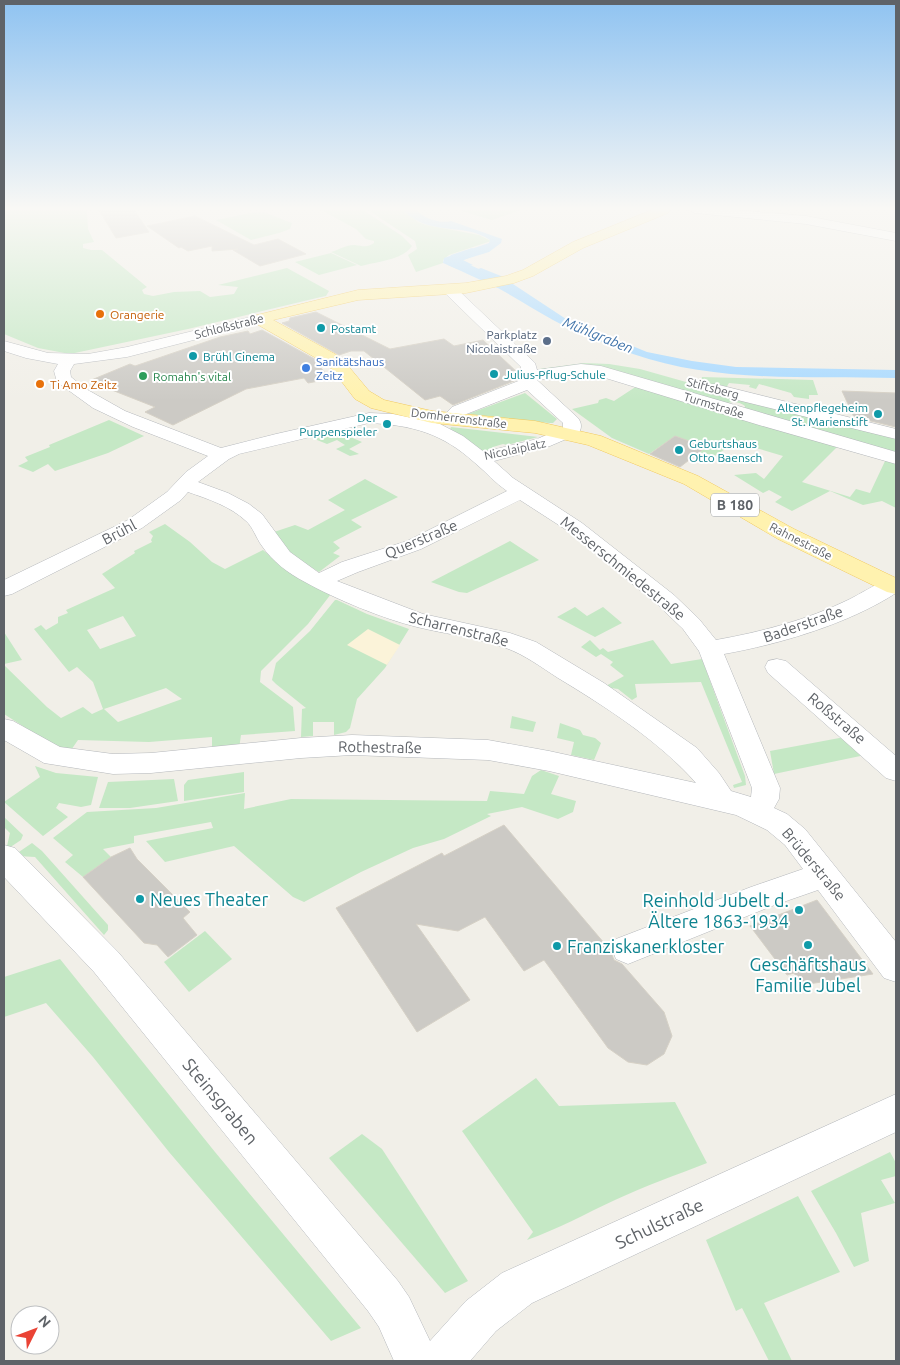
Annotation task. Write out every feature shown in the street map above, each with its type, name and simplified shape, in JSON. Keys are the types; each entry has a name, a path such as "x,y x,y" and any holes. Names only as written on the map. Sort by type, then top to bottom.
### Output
{"main road":[{"name":"Schloßstraße","path":"259,319 358,295 450,290 490,285 526,274"},
{"name":"Domherrenstraße","path":"259,319 329,358 366,398 378,404 404,412 450,420 510,424 569,434"},
{"name":"Rahnestraße","path":"569,434 610,445 684,477 786,534 894,586"}],"street":[{"path":"450,290 572,422 573,427 569,434"},
{"name":"Schloßstraße","path":"4,346 32,356 68,361 116,355 259,319"},
{"path":"68,361 62,371 63,379 91,398 134,423 222,455"},
{"name":"Stiftsberg","path":"529,375 581,361 608,362 640,368 705,387 896,434"},
{"name":"Turmstraße","path":"529,375 581,369 601,371 765,421 896,458"},
{"path":"450,420 458,411 529,375"},
{"path":"366,398 370,411 369,418"},
{"name":"Brühl","path":"4,589 135,524 174,496 193,476 222,455 276,438 369,418"},
{"name":"Nicolaiplatz","path":"369,418 407,420 434,428 457,440 481,458 555,440 569,434"},
{"name":"Messerschmiedestraße","path":"481,458 506,482 576,527 666,600 691,624 710,650"},
{"name":"Scharrenstraße","path":"184,484 222,497 242,508 255,518 282,557 319,580 365,602 417,620 510,641 528,648 605,696 686,756 709,780 721,799"},
{"name":"Querstraße","path":"319,580 414,545 520,492"},
{"name":"Baderstraße","path":"710,650 750,642 834,614 894,586"},
{"path":"710,650 766,788 765,799 758,811"},
{"name":"Roßstraße","path":"777,667 896,771"},
{"name":"Rothestraße","path":"4,728 54,756 113,764 151,764 301,748 352,745 488,750 521,755 721,799 758,811"},
{"name":"Brüderstraße","path":"758,811 778,822 795,837 896,967"},
{"name":"Steinsgraben","path":"4,857 106,962 383,1296 394,1312 416,1361"},
{"path":"628,949 762,896 824,876"},
{"name":"Schulstraße","path":"442,1361 481,1316 517,1288 896,1113"}],"green space":[{"path":"4,274 131,274 147,287 142,290 144,294 153,296 174,292 200,291 210,297 234,294 238,287 218,285 264,274 297,274 329,291 326,296 188,329 70,354 38,348 4,334"},
{"path":"584,363 609,364 640,369 800,414 896,436 896,456 744,411 745,406 738,403 730,402 725,405 611,371 539,369"},
{"path":"702,377 813,380 818,395 809,395 809,399 794,397 791,393 759,384 756,389 749,387 750,385 729,383 726,388 701,381"},
{"path":"640,384 839,445 802,482 850,497 856,489 870,493 886,459 896,461 896,508 882,501 863,505 830,491 792,511 775,502 782,497 769,490 763,493 734,475 756,473 764,479 783,456 736,442 710,459 699,453 706,447 675,436 649,454 612,438 572,409 598,403 599,400 606,398 614,401"},
{"path":"525,393 557,419 553,423 549,423 468,414"},
{"path":"109,420 144,436 108,453 55,471 48,464 33,472 18,466 28,461 25,457"},
{"path":"451,427 538,437 507,445 503,444 493,447 492,451 484,452 450,429"},
{"path":"334,430 362,442 349,449 359,454 350,456 336,449 345,445 337,440 327,444 307,436"},
{"path":"365,479 398,497 351,520 362,527 333,542 340,548 333,553 340,556 319,572 295,558 271,533 295,525 308,530 345,510 328,500"},
{"path":"165,524 190,542 212,562 225,569 263,550 290,573 331,594 308,624 261,671 260,682 293,707 295,731 241,735 239,749 212,751 212,737 149,742 78,740 69,753 4,714 4,665 61,718 83,707 92,714 103,709 93,682 77,667 69,672 34,629 41,625 46,630 58,623 58,617 68,613 66,610 115,588 102,574 135,553 134,551 152,542 153,536 149,532","holes":["123,616 136,636 100,649 87,630","166,688 182,699 118,722 104,709"]},
{"path":"510,541 539,560 467,593 431,582"},
{"path":"335,600 409,629 385,668 357,699 350,728 346,732 334,735 334,722 313,722 313,736 301,737 302,709 306,708 272,680 276,663 310,631"},
{"path":"575,607 587,616 603,607 622,623 595,637 557,617"},
{"path":"4,632 22,660 4,664"},
{"path":"590,640 600,650 603,648 608,652 653,640 671,664 702,659 745,776 746,785 734,788 733,785 742,782 701,682 635,684 637,697 632,700 618,689 604,687 624,676 610,665 613,662 601,654 596,657 581,647"},
{"path":"512,716 536,722 533,732 510,728"},
{"path":"560,723 580,730 583,735 595,738 601,743 594,760 571,755 574,742 557,738"},
{"path":"850,736 870,754 774,774 770,751"},
{"path":"35,766 56,773 98,777 91,805 81,807 59,803 56,808 68,817 43,836 4,802 40,777"},
{"path":"541,770 559,776 551,794 576,801 573,812 558,819 522,807 487,814 491,816 444,839 413,848 361,872 304,902 293,897 234,846 165,862 146,841 213,828 211,822 134,836 134,843 103,849 111,857 83,877 65,862 73,855 53,838 87,812 156,808 245,793 244,809 291,799 487,801 490,791 524,794 532,776"},
{"path":"244,772 244,792 184,801 184,785 188,780"},
{"path":"174,779 178,801 130,808 99,808 108,782"},
{"path":"4,817 23,835 21,840 9,848 7,846 10,833 4,827"},
{"path":"32,843 42,851 108,925 108,930 104,935 35,857 18,856 16,854"},
{"path":"205,931 232,959 189,992 164,962"},
{"path":"60,959 215,1152 361,1328 331,1341 169,1152 93,1057 46,1003 4,1017 4,977"},
{"path":"536,1078 559,1106 675,1102 707,1163 638,1190 527,1240 533,1232 462,1131"},
{"path":"362,1134 382,1149 468,1281 445,1293 329,1158"},
{"path":"890,1152 896,1163 896,1176 881,1180 895,1203 861,1213 869,1261 854,1267 811,1191"},
{"path":"798,1196 840,1272 764,1303 792,1361 769,1361 742,1308 736,1311 706,1240"}],"sand":[{"path":"368,629 400,645 387,665 347,645"}],"water":[{"path":"468,274 495,274 501,276 566,319 647,352 736,367 896,370 896,378 730,374 697,370 665,363 633,354 572,330"}],"building":[{"path":"316,312 390,349 444,339 454,346 483,340 519,374 519,379 453,405 440,396 425,400 364,351 351,351 339,355 282,323 289,321 290,318"},
{"path":"262,330 320,362 317,363 330,379 308,383 304,378 246,389 173,425 145,412 155,407 89,381 130,364 135,366 220,337 248,331 250,334"},
{"name":"Altenpflegeheim St. Marienstift","path":"842,391 896,393 896,427 854,417"},
{"name":"Geburtshaus Otto Baensch","path":"675,436 706,447 680,467 650,454"},
{"name":"Franziskanerkloster","path":"504,825 610,950 614,960 622,964 664,1012 672,1036 664,1054 647,1065 628,1062 608,1048 544,960 524,971 485,917 458,931 416,924 470,1000 417,1032 336,908 442,853 444,856"},
{"name":"Neues Theater","path":"130,848 137,859 190,912 183,918 197,935 168,957 157,945 144,943 83,877 111,857"},
{"name":"Geschäftshaus Familie Jubel","path":"817,900 873,974 802,985 794,973 787,975 750,926"}],"waterway":[{"name":"Mühlgraben","path":"478,274 503,285"}],"place":[{"name":"Orangerie","path":"100,314"},
{"name":"Postamt","path":"321,328"},
{"name":"Parkplatz Nicolaistraße","path":"547,341"},
{"name":"Brühl Cinema","path":"193,356"},
{"name":"Sanitätshaus Zeitz","path":"306,368"},
{"name":"Julius-Pflug-Schule","path":"494,374"},
{"name":"Romahn's vital","path":"143,376"},
{"name":"Ti Amo Zeitz","path":"40,384"},
{"name":"Altenpflegeheim St. Marienstift","path":"878,414"},
{"name":"Der Puppenspieler","path":"387,424"},
{"name":"Geburtshaus Otto Baensch","path":"679,450"},
{"name":"Neues Theater","path":"140,899"},
{"name":"Reinhold Jubelt d. Ältere 1863-1934","path":"799,910"},
{"name":"Geschäftshaus Familie Jubel","path":"808,945"},
{"name":"Franziskanerkloster","path":"557,946"}]}
